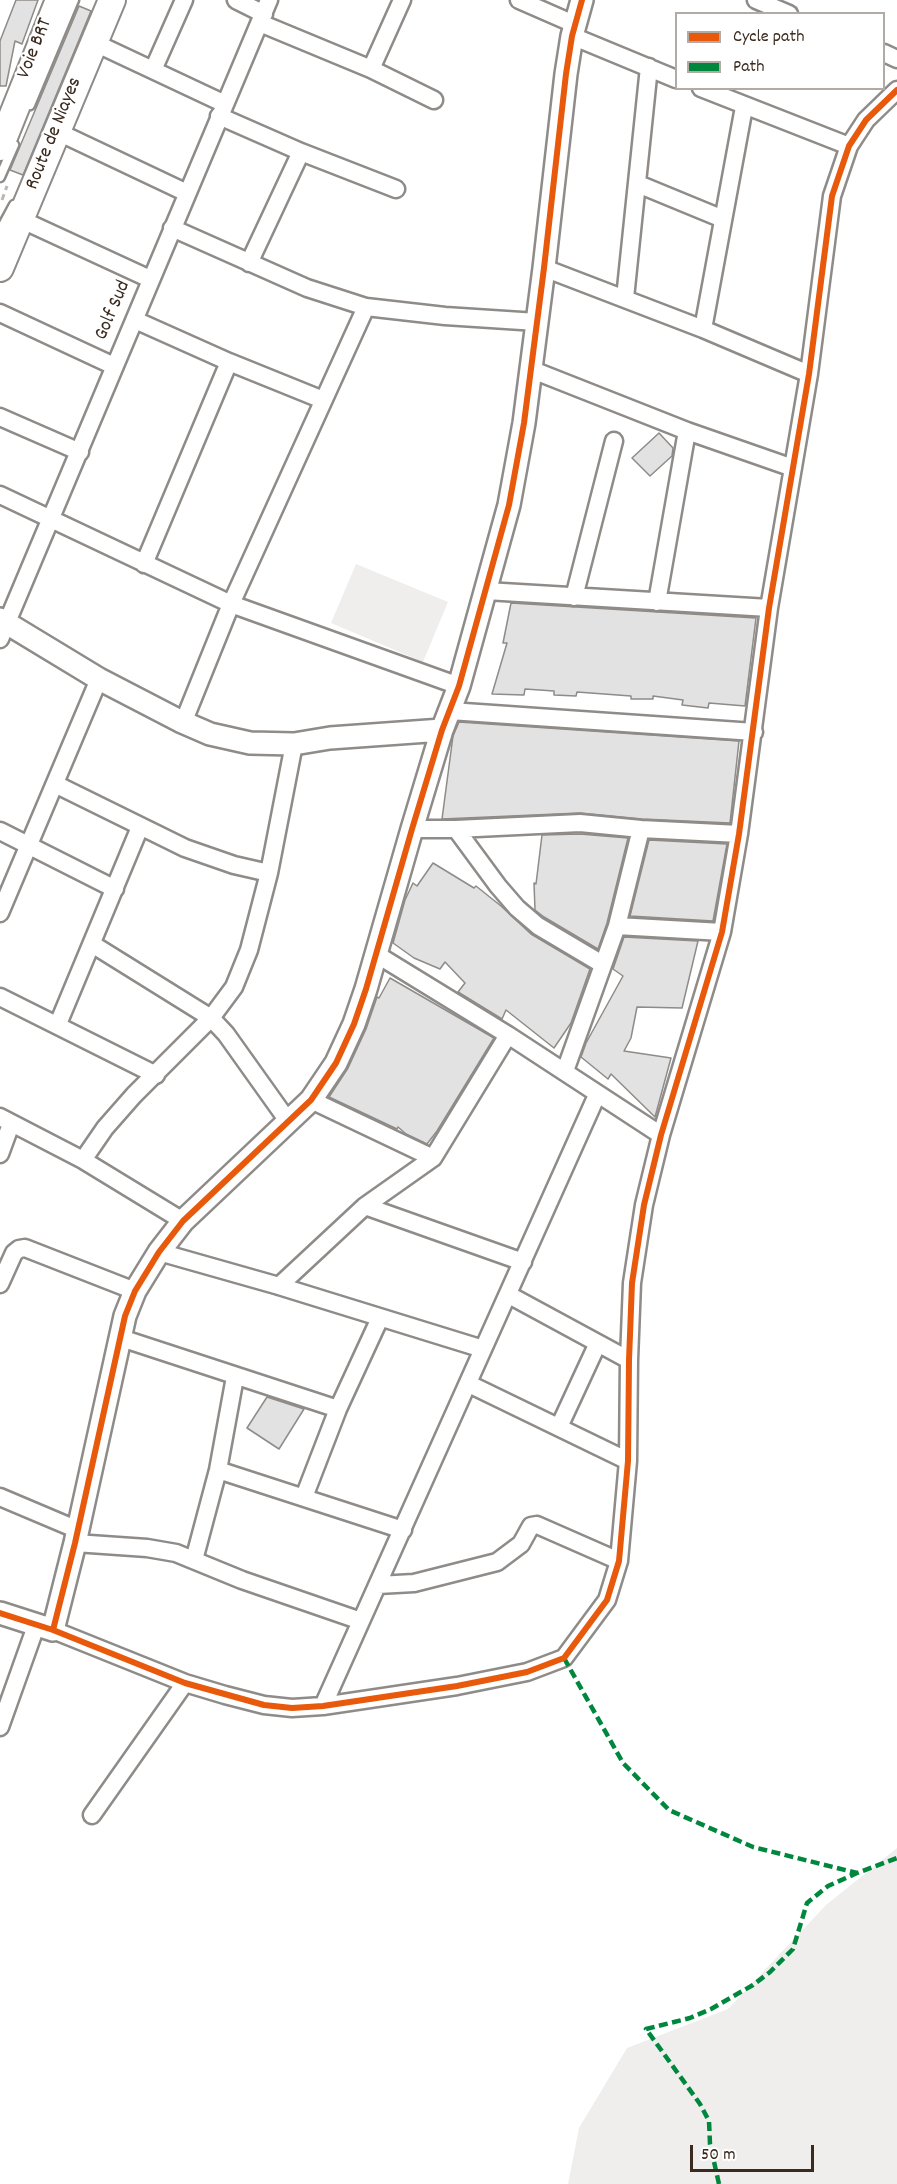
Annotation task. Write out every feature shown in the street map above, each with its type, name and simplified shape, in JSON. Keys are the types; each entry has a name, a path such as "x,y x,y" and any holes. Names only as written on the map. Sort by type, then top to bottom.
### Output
{"main road":[{"path":"9,140 59,0"},
{"name":"Route de Niayes","path":"0,268 12,216 56,131 112,0"}],"street":[{"path":"153,70 183,0"},
{"path":"236,0 264,12 434,100"},
{"path":"371,69 402,0"},
{"path":"519,0 573,30 675,79"},
{"path":"0,1727 45,1628 76,1536 125,1316 135,1291 159,1252 183,1221 311,1100 336,1063 354,1024 411,829 459,686 509,505 524,423 573,30 582,0"},
{"path":"756,0 774,3 786,12"},
{"name":"Golf Sud","path":"2,627 80,452 150,279 264,12"},
{"path":"93,42 153,70 301,152 396,189"},
{"path":"625,298 650,67"},
{"path":"705,90 849,146"},
{"path":"0,1613 45,1628 185,1683 264,1705 292,1708 324,1706 467,1684 527,1672 564,1658 607,1600 619,1561 628,1461 632,1283 644,1205 661,1135 722,932 754,732 769,608 809,374 832,195 849,146 866,120 897,90"},
{"path":"703,329 744,107"},
{"path":"56,131 187,193"},
{"path":"249,263 301,152"},
{"path":"638,183 723,219"},
{"path":"12,216 150,279"},
{"path":"172,228 307,288 366,306 445,316 537,322"},
{"path":"544,268 703,329 809,374"},
{"path":"183,723 231,604 366,306"},
{"path":"0,313 114,366"},
{"path":"135,320 229,362 323,400"},
{"path":"144,564 229,362"},
{"path":"530,369 687,431 793,468"},
{"path":"0,417 80,452"},
{"path":"657,602 687,431"},
{"path":"574,597 614,441"},
{"path":"0,495 231,604 459,686"},
{"path":"486,591 769,608"},
{"path":"2,627 183,723 210,734 250,743 294,744 446,720 754,732"},
{"path":"0,913 99,679"},
{"path":"83,1160 105,1128 134,1095 211,1018 234,987 249,950 269,873 294,744"},
{"path":"55,784 185,848 234,865 269,873"},
{"path":"411,829 580,823 739,834"},
{"path":"57,1024 140,827"},
{"path":"456,829 517,908 538,926 602,964"},
{"path":"565,1071 617,926 641,829"},
{"path":"0,831 115,889"},
{"path":"617,926 722,932"},
{"path":"92,944 211,1018 226,1034 288,1121"},
{"path":"376,954 565,1071 597,1095 661,1135"},
{"path":"0,997 156,1075"},
{"path":"279,1286 365,1206 434,1158 508,1035"},
{"path":"324,1706 597,1095"},
{"path":"311,1100 434,1158"},
{"path":"0,1154 6,1120 83,1160 183,1221"},
{"path":"365,1206 523,1262"},
{"path":"0,1284 14,1253 25,1248 135,1291"},
{"path":"159,1252 279,1286 483,1349"},
{"path":"509,1295 597,1345 629,1360"},
{"path":"304,1497 338,1409 380,1318"},
{"path":"121,1338 338,1409"},
{"path":"559,1427 597,1345"},
{"path":"194,1560 218,1470 235,1377"},
{"path":"469,1384 628,1461"},
{"path":"218,1470 403,1530"},
{"path":"0,1497 76,1536 176,1553 242,1580 361,1621"},
{"path":"378,1585 414,1583 496,1562 521,1544 531,1527 537,1525 619,1561"},
{"path":"92,1815 185,1683"}],"lane":[{"name":"Voie BRT","path":"27,113 74,0"},
{"path":"23,187 102,0"},
{"path":"0,177 9,140"}],"shaded area":[{"path":"356,564 448,602 423,662 331,623"},
{"path":"897,1848 897,2184 568,2184 579,2128 627,2048 728,2009 826,1905"}],"building":[{"path":"16,0 38,0 22,44 15,41 6,86 0,86 0,41"},
{"path":"79,6 91,11 23,175 10,170"},
{"path":"659,433 673,448 672,456 650,476 632,458"},
{"path":"511,603 756,618 745,706 709,703 708,708 682,705 683,700 653,696 653,699 631,699 631,696 577,692 576,696 554,695 554,691 525,689 524,695 492,694 507,643 503,643"},
{"path":"459,722 739,741 730,823 642,819 580,813 442,819 453,736"},
{"path":"580,834 628,838 607,923 598,949 535,910 534,883 536,884 542,835"},
{"path":"649,840 727,844 713,921 630,916"},
{"path":"433,863 474,888 476,886 531,934 590,969 571,1023 554,1048 506,1010 502,1019 458,992 465,983 445,962 440,969 414,958 393,943 405,900 413,883 417,886"},
{"path":"624,937 698,941 682,1008 637,1007 631,1038 624,1051 671,1058 655,1117 611,1074 608,1079 581,1057 586,1043 623,976 613,969"},
{"path":"390,978 494,1038 427,1144 406,1134 398,1127 397,1129 329,1097 348,1068 366,1029 377,997 379,998"},
{"path":"267,1397 304,1409 279,1449 247,1428"}],"marked path":[{"path":"564,1658 623,1763 669,1810 753,1847 857,1873 897,1858"},
{"path":"719,2184 710,2144 709,2121 700,2104 646,2029 690,2018 753,1985 793,1949 807,1903 828,1886 857,1873"}],"cycle path":[{"path":"53,1630 75,1543 125,1316 135,1291 159,1252 183,1221 311,1100 336,1063 354,1024 366,989 442,730 459,686 509,505 524,423 566,74 572,36 582,0"},
{"path":"0,1613 53,1630 185,1683 264,1705 292,1708 323,1706 457,1686 527,1672 564,1658 607,1600 619,1561 628,1461 632,1283 644,1205 661,1135 722,932 739,834 769,608 809,374 832,196 849,146 866,120 897,90"}]}
